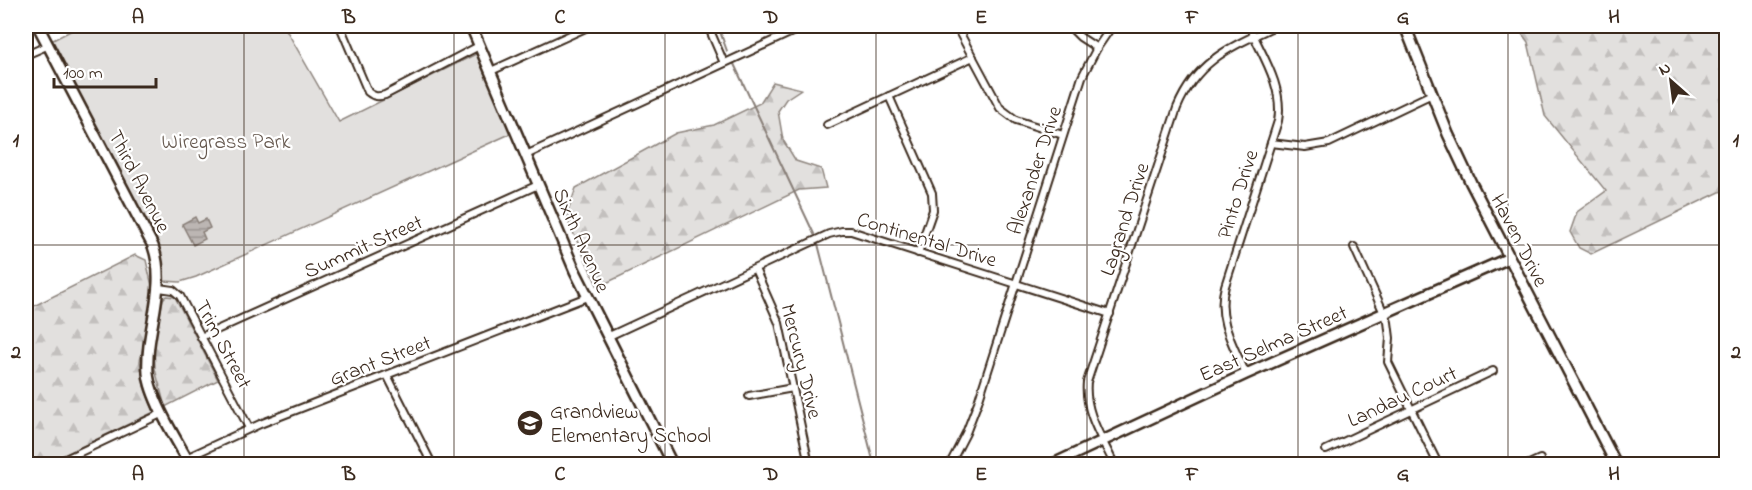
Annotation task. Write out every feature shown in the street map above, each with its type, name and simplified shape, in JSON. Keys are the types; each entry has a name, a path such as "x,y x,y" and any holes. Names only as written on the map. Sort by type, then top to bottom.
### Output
{"street":[{"name":"Third Avenue","path":"38,26 152,242 156,255 159,288 148,374 152,390 188,461"},
{"path":"340,26 368,92 378,97 480,46"},
{"name":"Sixth Avenue","path":"471,26 587,297 672,465"},
{"path":"490,71 590,26"},
{"path":"708,26 724,63"},
{"path":"526,155 804,26"},
{"path":"956,26 994,100 1007,115 1063,135"},
{"path":"1069,26 1080,37 1097,48"},
{"name":"Alexander Drive","path":"950,465 978,402 1082,77 1112,26"},
{"name":"Pinto Drive","path":"1246,374 1224,323 1222,300 1279,115 1279,97 1276,86 1249,26"},
{"name":"Lagrand Drive","path":"1114,465 1091,415 1087,382 1180,100 1195,76 1207,63 1230,47 1275,26"},
{"name":"Haven Drive","path":"1405,26 1456,152 1616,465"},
{"path":"26,56 49,45"},
{"path":"827,125 973,57"},
{"path":"1271,143 1305,147 1329,143 1432,94"},
{"path":"890,96 932,193 933,210 918,253"},
{"name":"Summit Street","path":"201,337 538,185"},
{"name":"Continental Drive","path":"607,337 833,232 842,231 851,231 1110,314"},
{"path":"1354,247 1384,313 1389,330 1388,362 1438,465"},
{"name":"East Selma Street","path":"1053,465 1246,374 1509,258"},
{"name":"Mercury Drive","path":"755,269 779,323 810,465"},
{"name":"Trim Street","path":"159,288 172,290 180,296 249,428"},
{"name":"Grant Street","path":"188,461 249,428 587,297"},
{"name":"Landau Court","path":"1326,450 1493,371"},
{"path":"387,375 432,465"},
{"path":"749,396 793,388"},
{"path":"56,465 72,460 163,413"},
{"path":"1528,465 1540,459"}],"green space":[{"name":"Wiregrass Park","path":"80,26 284,26 339,122 476,54 479,56 512,133 196,277 180,282 164,281 156,241 51,41"},
{"path":"1516,26 1726,26 1726,189 1591,254 1579,248 1570,232 1577,212 1606,191 1545,116 1528,42"},
{"path":"773,82 801,89 786,99 778,111 783,140 796,161 821,169 826,188 799,190 598,287 566,217 576,188 676,133 714,125 760,103"},
{"path":"135,255 146,260 154,295 140,361 144,386 154,412 45,464 26,464 26,290 34,306"},
{"path":"166,296 175,297 218,380 165,407 155,369 154,346 163,299"}],"shaded area":[{"path":"195,217 198,223 206,219 210,228 202,232 205,239 193,245 182,224"}],"waterway":[{"path":"718,26 727,51"},
{"path":"734,64 814,234"},
{"path":"818,244 874,464"}],"place":[{"name":"Grandview Elementary School","path":"530,423"}]}
